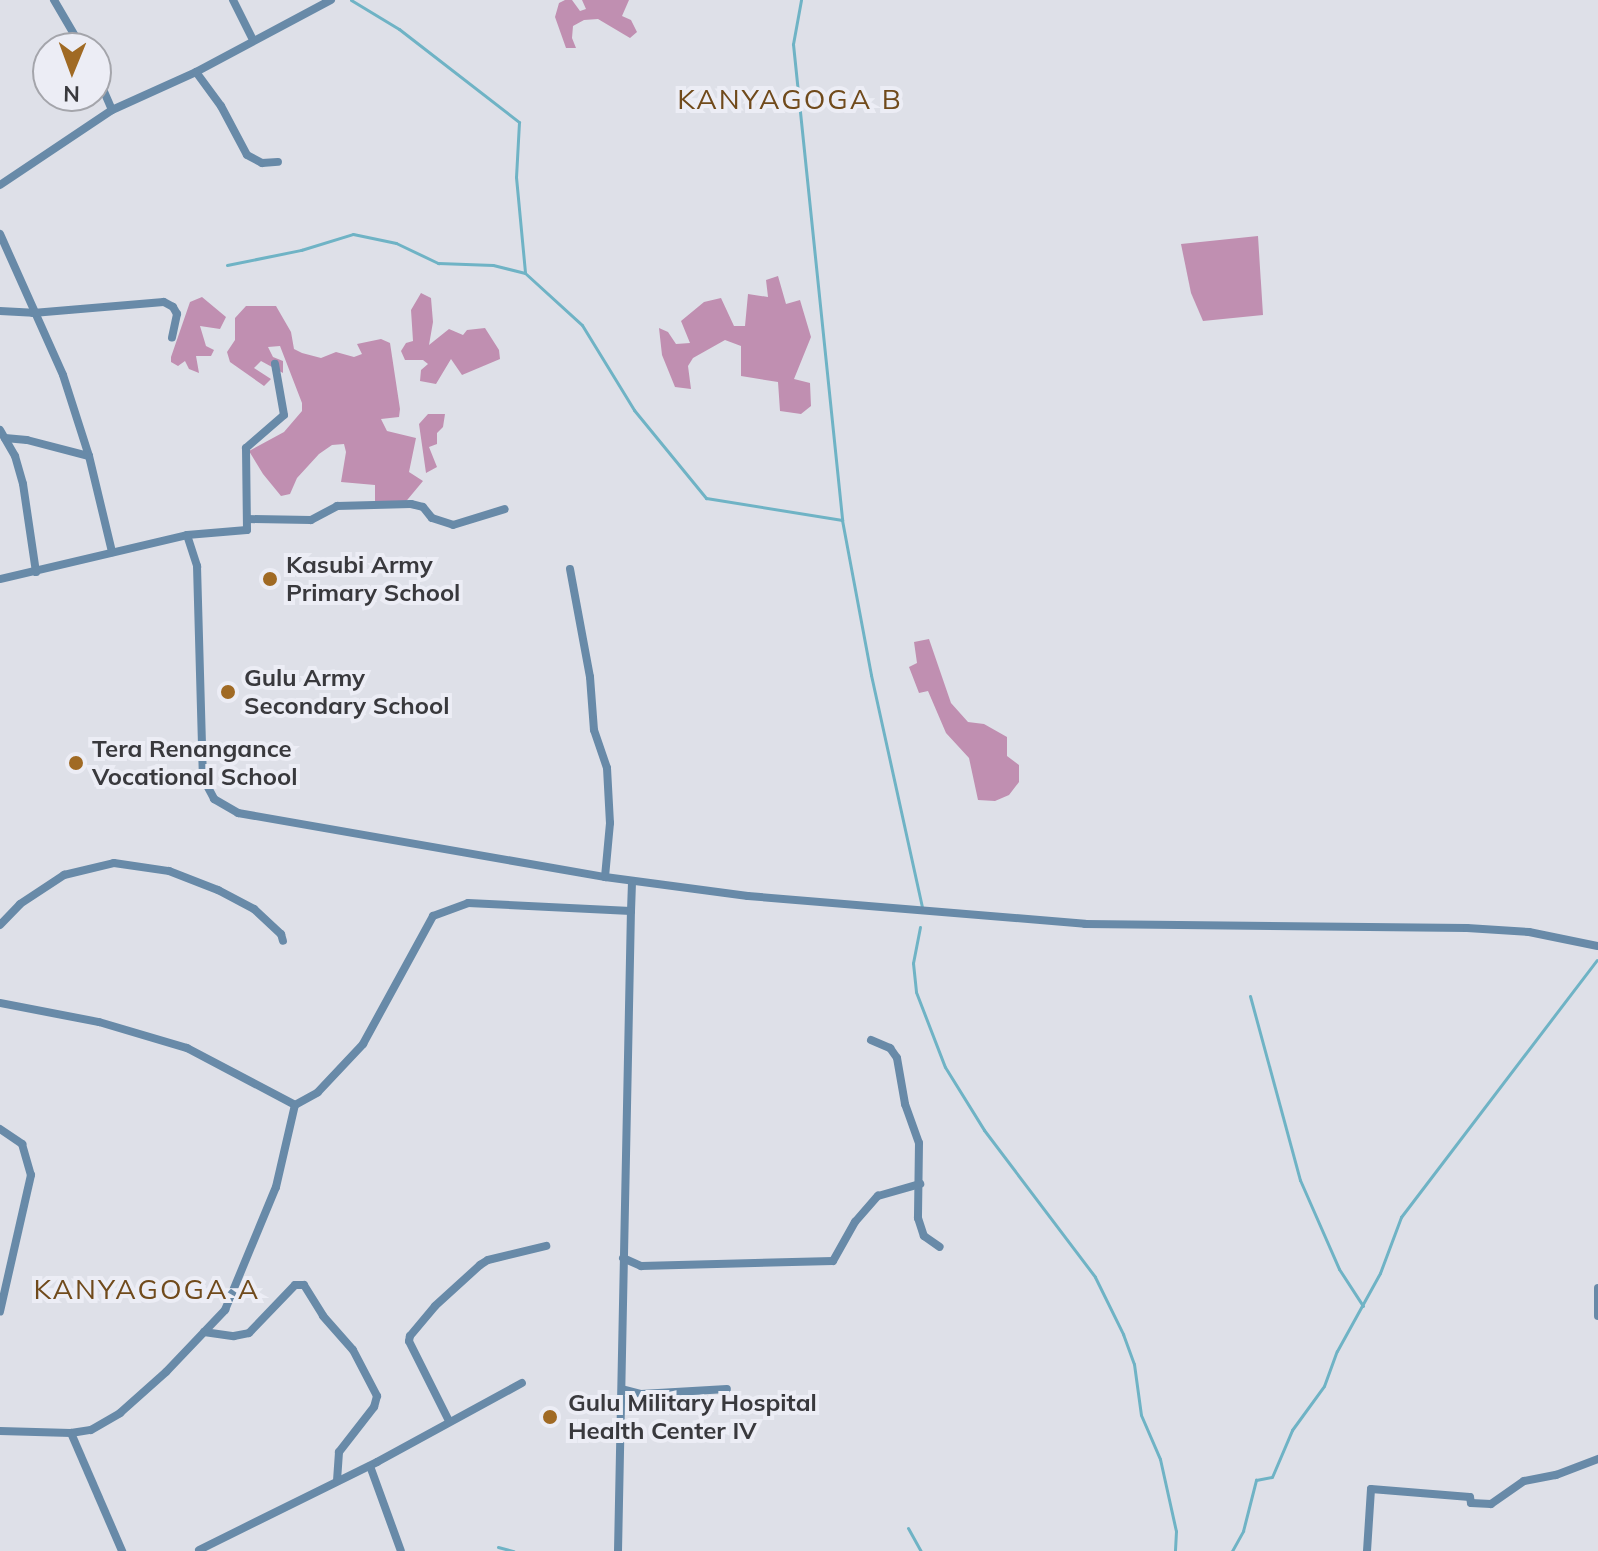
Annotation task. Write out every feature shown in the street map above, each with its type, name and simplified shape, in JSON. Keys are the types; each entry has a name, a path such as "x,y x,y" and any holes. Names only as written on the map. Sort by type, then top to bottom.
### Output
{"street":[{"path":"54,0 73,32"},
{"path":"233,0 253,40"},
{"path":"112,110 196,72 331,0"},
{"path":"196,72 221,106 247,155 262,163 278,162"},
{"path":"0,185 109,112"},
{"path":"0,234 63,375 89,456 112,552"},
{"path":"0,311 33,313 164,302 173,307 177,314 172,337"},
{"path":"0,579 187,535 247,530 246,448 284,415 275,364"},
{"path":"3,434 89,456"},
{"path":"3,434 23,484 36,572"},
{"path":"247,519 311,520 337,506 411,504 423,507 432,518 453,525 505,509"},
{"path":"187,535 197,566 203,778 214,799 238,813 632,882 748,896 1085,924 1467,928 1529,932 1598,946"},
{"path":"570,569 590,677 594,730 607,768 610,823 605,877"},
{"path":"0,925 20,904 64,875 114,863 169,871 218,890 254,909 281,934 283,941"},
{"path":"618,1551 632,882"},
{"path":"0,1431 71,1433 91,1430 120,1413 225,1310 248,1260 287,1155 287,1130 295,1105 318,1092 363,1044 426,923 438,912 468,903 631,911"},
{"path":"0,1003 99,1022 187,1048 295,1105"},
{"path":"871,1040 890,1048 897,1058 905,1104 918,1137 918,1218 924,1236 940,1247"},
{"path":"0,1129 22,1144 31,1175 0,1312"},
{"path":"623,1258 641,1266 833,1261 850,1229 878,1196 920,1184"},
{"path":"449,1421 409,1341 410,1336 435,1306 480,1265 488,1260 546,1246"},
{"path":"204,1332 234,1336 249,1333 295,1285 304,1285 323,1316 353,1350 377,1396 374,1407 339,1452 337,1480"},
{"path":"1598,1288 1598,1316"},
{"path":"199,1551 370,1466 522,1383"},
{"path":"622,1389 641,1394 727,1389"},
{"path":"71,1433 122,1551"},
{"path":"1367,1551 1371,1489 1381,1487 1470,1497 1471,1503 1491,1504 1524,1481 1556,1475 1598,1459"},
{"path":"370,1466 401,1551"}],"shaded area":[{"path":"572,0 580,11 586,9 582,0 629,0 622,16 631,20 637,32 630,38 598,19 584,20 573,26 572,38 576,48 566,48 555,17 559,3"},
{"path":"1258,236 1263,315 1203,321 1191,293 1181,244"},
{"path":"778,276 786,304 800,300 811,337 794,379 810,383 811,406 801,414 780,411 778,382 741,376 741,346 725,340 693,358 688,366 691,389 675,387 662,355 659,328 668,332 676,344 690,343 681,321 704,302 721,298 734,326 745,326 748,294 768,297 766,280"},
{"path":"421,293 431,298 433,322 429,345 449,329 463,335 467,330 485,328 499,350 500,359 462,375 451,359 436,384 420,381 421,370 428,364 423,360 405,360 401,351 406,343 413,341 411,310"},
{"path":"202,297 226,317 220,329 200,326 206,346 214,350 211,356 196,356 199,373 189,369 185,361 178,366 171,362 171,357 190,302"},
{"path":"246,306 276,306 291,332 294,349 321,358 336,352 354,357 362,354 357,344 381,339 390,343 400,409 399,417 381,419 387,431 416,438 409,472 423,481 403,505 375,507 375,485 341,482 346,452 344,444 332,445 319,454 297,478 290,494 281,496 263,474 249,451 284,432 302,411 302,403 280,346 268,347 273,357 283,361 283,373 261,361 254,368 271,379 264,386 230,362 227,352 235,340 235,318"},
{"path":"428,414 445,414 443,427 437,433 437,444 429,447 437,467 426,473 419,424"},
{"path":"929,639 951,703 968,722 984,724 1007,737 1007,756 1019,765 1019,782 1009,795 995,801 978,800 969,758 946,733 928,691 919,693 909,667 917,663 914,642"}],"waterway":[{"path":"351,0 399,29 519,122 516,177 525,273"},
{"path":"801,0 793,44 842,520 871,675 922,906"},
{"path":"227,265 301,250 353,234 396,243 438,263 493,265 525,273 582,325 634,410 706,498 842,520"},
{"path":"920,927 913,963 916,992 945,1067 984,1130 1095,1277 1123,1334 1134,1364 1141,1415 1160,1459 1176,1531 1175,1551"},
{"path":"1232,1551 1243,1531 1256,1480 1272,1477 1292,1430 1324,1386 1337,1351 1380,1273 1401,1217 1597,960"},
{"path":"1250,996 1300,1180 1339,1269 1363,1306"},
{"path":"908,1528 921,1551"},
{"path":"498,1547 513,1551"}],"place":[{"name":"Kasubi Army Primary School","path":"270,579"},
{"name":"Gulu Army Secondary School","path":"228,692"},
{"name":"Tera Renangance Vocational School","path":"76,763"},
{"name":"Gulu Military Hospital Health Center IV","path":"550,1417"}],"district":[{"name":"KANYAGOGA B","path":"790,99"},
{"name":"KANYAGOGA A","path":"147,1289"}]}
